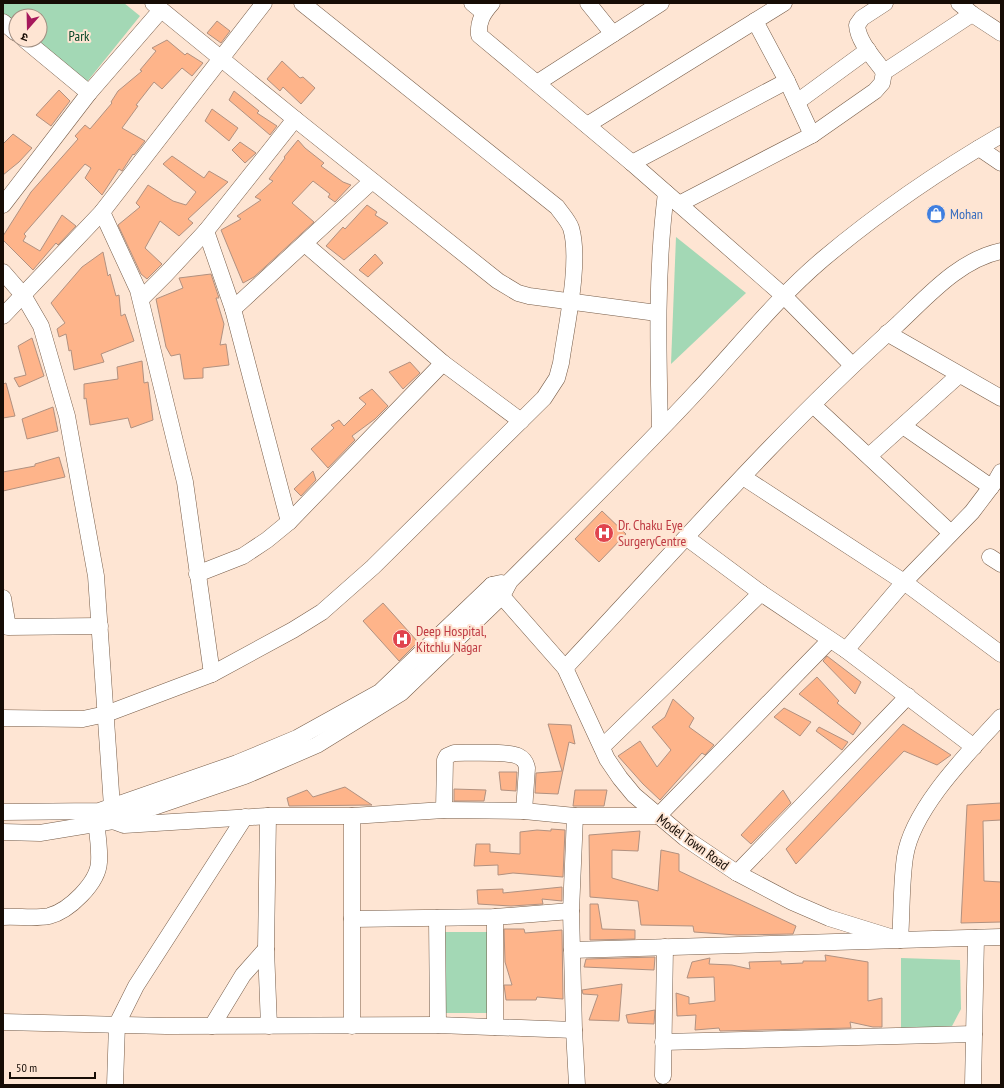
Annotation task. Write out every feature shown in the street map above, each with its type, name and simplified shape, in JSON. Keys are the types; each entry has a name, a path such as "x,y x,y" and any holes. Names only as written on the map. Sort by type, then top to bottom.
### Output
{"street":[{"path":"3,316 60,258 102,212 264,3"},
{"path":"3,718 83,719 106,714 212,674 293,630 322,612 346,593 544,398 557,378 561,363 570,303 574,261 574,244 570,226 557,207 302,3"},
{"path":"588,3 612,34"},
{"path":"537,83 661,3"},
{"path":"587,125 784,3"},
{"path":"884,72 858,33 857,25 862,18 885,3"},
{"path":"959,3 972,14 1001,33"},
{"path":"483,6 479,35 632,163 784,296 852,365"},
{"path":"3,206 157,7 294,119 498,281 518,293 528,296 570,303 657,313"},
{"path":"679,204 812,135 875,91 882,83 884,72 972,14"},
{"path":"756,21 787,81 812,135"},
{"path":"35,48 89,93"},
{"path":"797,102 868,50"},
{"path":"632,163 787,81"},
{"path":"141,299 206,230 294,119"},
{"path":"3,832 40,832 112,815 297,738 380,692 497,591 510,582 697,392 784,296 821,261 875,216 929,178 1001,135"},
{"path":"979,148 1001,163"},
{"path":"233,309 372,181"},
{"path":"660,429 657,313 661,236 666,193"},
{"path":"102,212 141,299 185,482 212,674"},
{"path":"206,230 233,309 289,522"},
{"path":"305,244 443,363 521,421"},
{"path":"565,668 743,477 852,365 958,269 1001,251"},
{"path":"3,272 23,295 41,326 67,416 96,576 112,815 124,825 268,816 352,816 444,810 524,811 575,816 658,816 830,640"},
{"path":"887,333 958,375 1001,398"},
{"path":"197,574 243,556 267,540 289,522 443,363"},
{"path":"869,456 958,375"},
{"path":"813,405 951,533"},
{"path":"903,426 991,487"},
{"path":"846,650 904,582 972,512 1001,472"},
{"path":"743,477 904,582 1001,654"},
{"path":"687,538 761,593 846,650 974,747"},
{"name":"Model Town Road","path":"497,591 565,668 607,759 625,784 634,795 685,838 737,873 792,902 829,918 900,940 1001,937"},
{"path":"602,747 761,593"},
{"path":"3,598 5,627 100,626"},
{"path":"737,873 908,696"},
{"path":"572,950 900,940 905,856 913,831 941,787 1001,717"},
{"path":"444,810 445,760 447,756 454,753 512,755 522,759 526,763 527,768 524,811"},
{"path":"3,812 95,819"},
{"path":"268,816 266,949 269,1026"},
{"path":"352,816 352,1026"},
{"path":"575,816 571,911 574,1030 578,1085"},
{"path":"115,1085 117,1024 136,986 245,818"},
{"path":"3,917 49,916 65,910 80,897 92,879 99,863 95,819"},
{"path":"352,919 495,917 571,911"},
{"path":"495,917 495,1027"},
{"path":"437,918 438,1025"},
{"path":"973,1085 976,938"},
{"path":"663,1076 665,947"},
{"path":"212,1026 244,975 266,949"},
{"path":"3,1022 212,1026 438,1025 574,1030"},
{"path":"663,1042 974,1034"}],"green space":[{"name":"Park","path":"3,3 124,3 140,16 86,83 40,48 48,48 48,8 8,8 8,23 3,19"},
{"path":"676,237 746,293 671,364"},
{"path":"442,932 488,932 488,1013 441,1013"},
{"path":"901,958 960,960 961,1009 951,1028 901,1028"}],"building":[{"path":"217,21 230,31 221,43 207,33"},
{"path":"167,40 185,55 187,53 203,63 192,76 182,68 162,89 154,82 136,105 138,106 122,128 145,141 134,155 133,154 122,171 119,169 102,195 85,178 91,168 85,164 24,234 26,236 23,241 40,251 62,215 76,226 58,245 56,243 33,270 3,240 3,236 31,192 78,139 75,136 85,125 90,129 112,103 111,102 118,91 142,71 140,70 156,51 152,48"},
{"path":"282,61 300,78 303,77 315,88 301,104 283,87 280,91 267,79"},
{"path":"59,90 70,101 51,126 36,115"},
{"path":"234,91 259,111 257,113 277,126 270,135 229,100"},
{"path":"212,109 238,128 229,141 205,121"},
{"path":"13,134 32,148 19,162 3,175 3,144"},
{"path":"298,140 305,148 324,163 321,166 343,182 351,185 335,202 328,197 330,194 313,181 292,203 314,222 254,277 243,283 221,230 241,219 237,216 261,200 255,197 273,181 269,179"},
{"path":"240,142 256,153 245,163 232,150"},
{"path":"172,156 204,178 209,171 228,182 188,219 193,223 179,236 160,221 145,248 162,264 147,279 141,274 118,225 140,207 136,203 148,185 173,201 186,205 196,192 163,164"},
{"path":"367,205 377,212 375,215 388,223 344,260 326,246 343,227 345,229"},
{"path":"103,252 108,276 110,274 116,296 119,295 121,316 125,314 134,341 101,354 104,362 74,370 71,350 69,351 66,334 59,337 57,329 65,323 51,303 82,267"},
{"path":"375,254 383,263 368,277 359,270"},
{"path":"211,274 219,298 216,298 224,324 220,345 226,344 229,365 203,368 203,378 184,379 180,354 171,356 166,347 156,299 183,288 179,278"},
{"path":"32,338 44,376 19,387 14,378 26,375 18,346"},
{"path":"142,361 144,383 148,382 153,420 131,428 128,418 90,425 86,398 84,399 84,384 118,379 117,367"},
{"path":"410,362 420,373 403,389 389,372"},
{"path":"6,383 15,416 3,418 3,384"},
{"path":"372,389 388,406 375,419 352,436 355,440 328,468 311,449 334,428 331,425 339,420 344,426 366,404 359,398"},
{"path":"53,407 58,431 27,439 22,419"},
{"path":"59,457 65,477 3,491 3,472 35,466 35,464"},
{"path":"313,471 316,480 301,496 294,489"},
{"path":"602,511 626,534 599,562 575,539"},
{"path":"383,603 418,642 399,661 363,621"},
{"path":"827,656 861,682 855,694 823,661"},
{"path":"817,677 839,701 837,703 861,723 853,735 799,694"},
{"path":"673,699 694,718 689,727 714,745 705,755 702,753 660,800 643,784 618,756 640,741 657,767 671,750 652,727 665,717"},
{"path":"784,708 811,722 800,736 774,717"},
{"path":"548,724 571,725 575,744 569,742 558,794 535,793 536,773 562,771"},
{"path":"903,724 951,755 937,765 904,751 796,864 786,849"},
{"path":"819,727 848,742 842,750 816,731"},
{"path":"499,772 517,772 516,791 501,790"},
{"path":"345,787 372,805 289,806 287,798 307,790 313,797"},
{"path":"454,789 486,790 484,801 454,801"},
{"path":"575,790 607,790 604,806 573,806"},
{"path":"783,790 791,803 751,844 741,835"},
{"path":"1001,803 1001,820 983,821 984,881 1001,882 1001,922 961,923 967,805"},
{"path":"551,829 565,830 563,877 513,873 498,875 498,865 474,866 476,844 490,844 490,852 520,854 520,832 537,830 551,831"},
{"path":"640,831 638,851 612,850 612,878 658,891 661,850 679,854 679,871 796,926 793,934 737,935 694,932 693,926 641,925 638,901 590,897 589,835"},
{"path":"562,887 562,901 542,899 543,904 511,906 478,904 477,890 503,889 503,893"},
{"path":"590,904 598,904 602,929 635,930 635,939 590,940"},
{"path":"504,929 524,929 525,933 562,930 563,999 537,997 536,1000 506,1000 504,985 512,985 505,962"},
{"path":"825,955 868,962 868,1001 882,998 882,1027 873,1027 850,1022 851,1028 720,1031 719,1028 695,1030 696,1015 677,1016 676,993 689,997 689,1004 715,1001 714,977 687,978 692,962 710,958 709,964 732,965 750,969 749,962 781,961 781,964 803,963 803,961 826,961"},
{"path":"655,957 654,970 584,967 586,959"},
{"path":"622,984 619,1021 589,1020 598,995 583,994 582,990"},
{"path":"655,1010 654,1024 628,1023 626,1015"}],"place":[{"name":"Mohan","path":"936,214"},
{"name":"Dr. Chaku Eye SurgeryCentre","path":"604,533"},
{"name":"Deep Hospital, Kitchlu Nagar","path":"402,639"}]}
